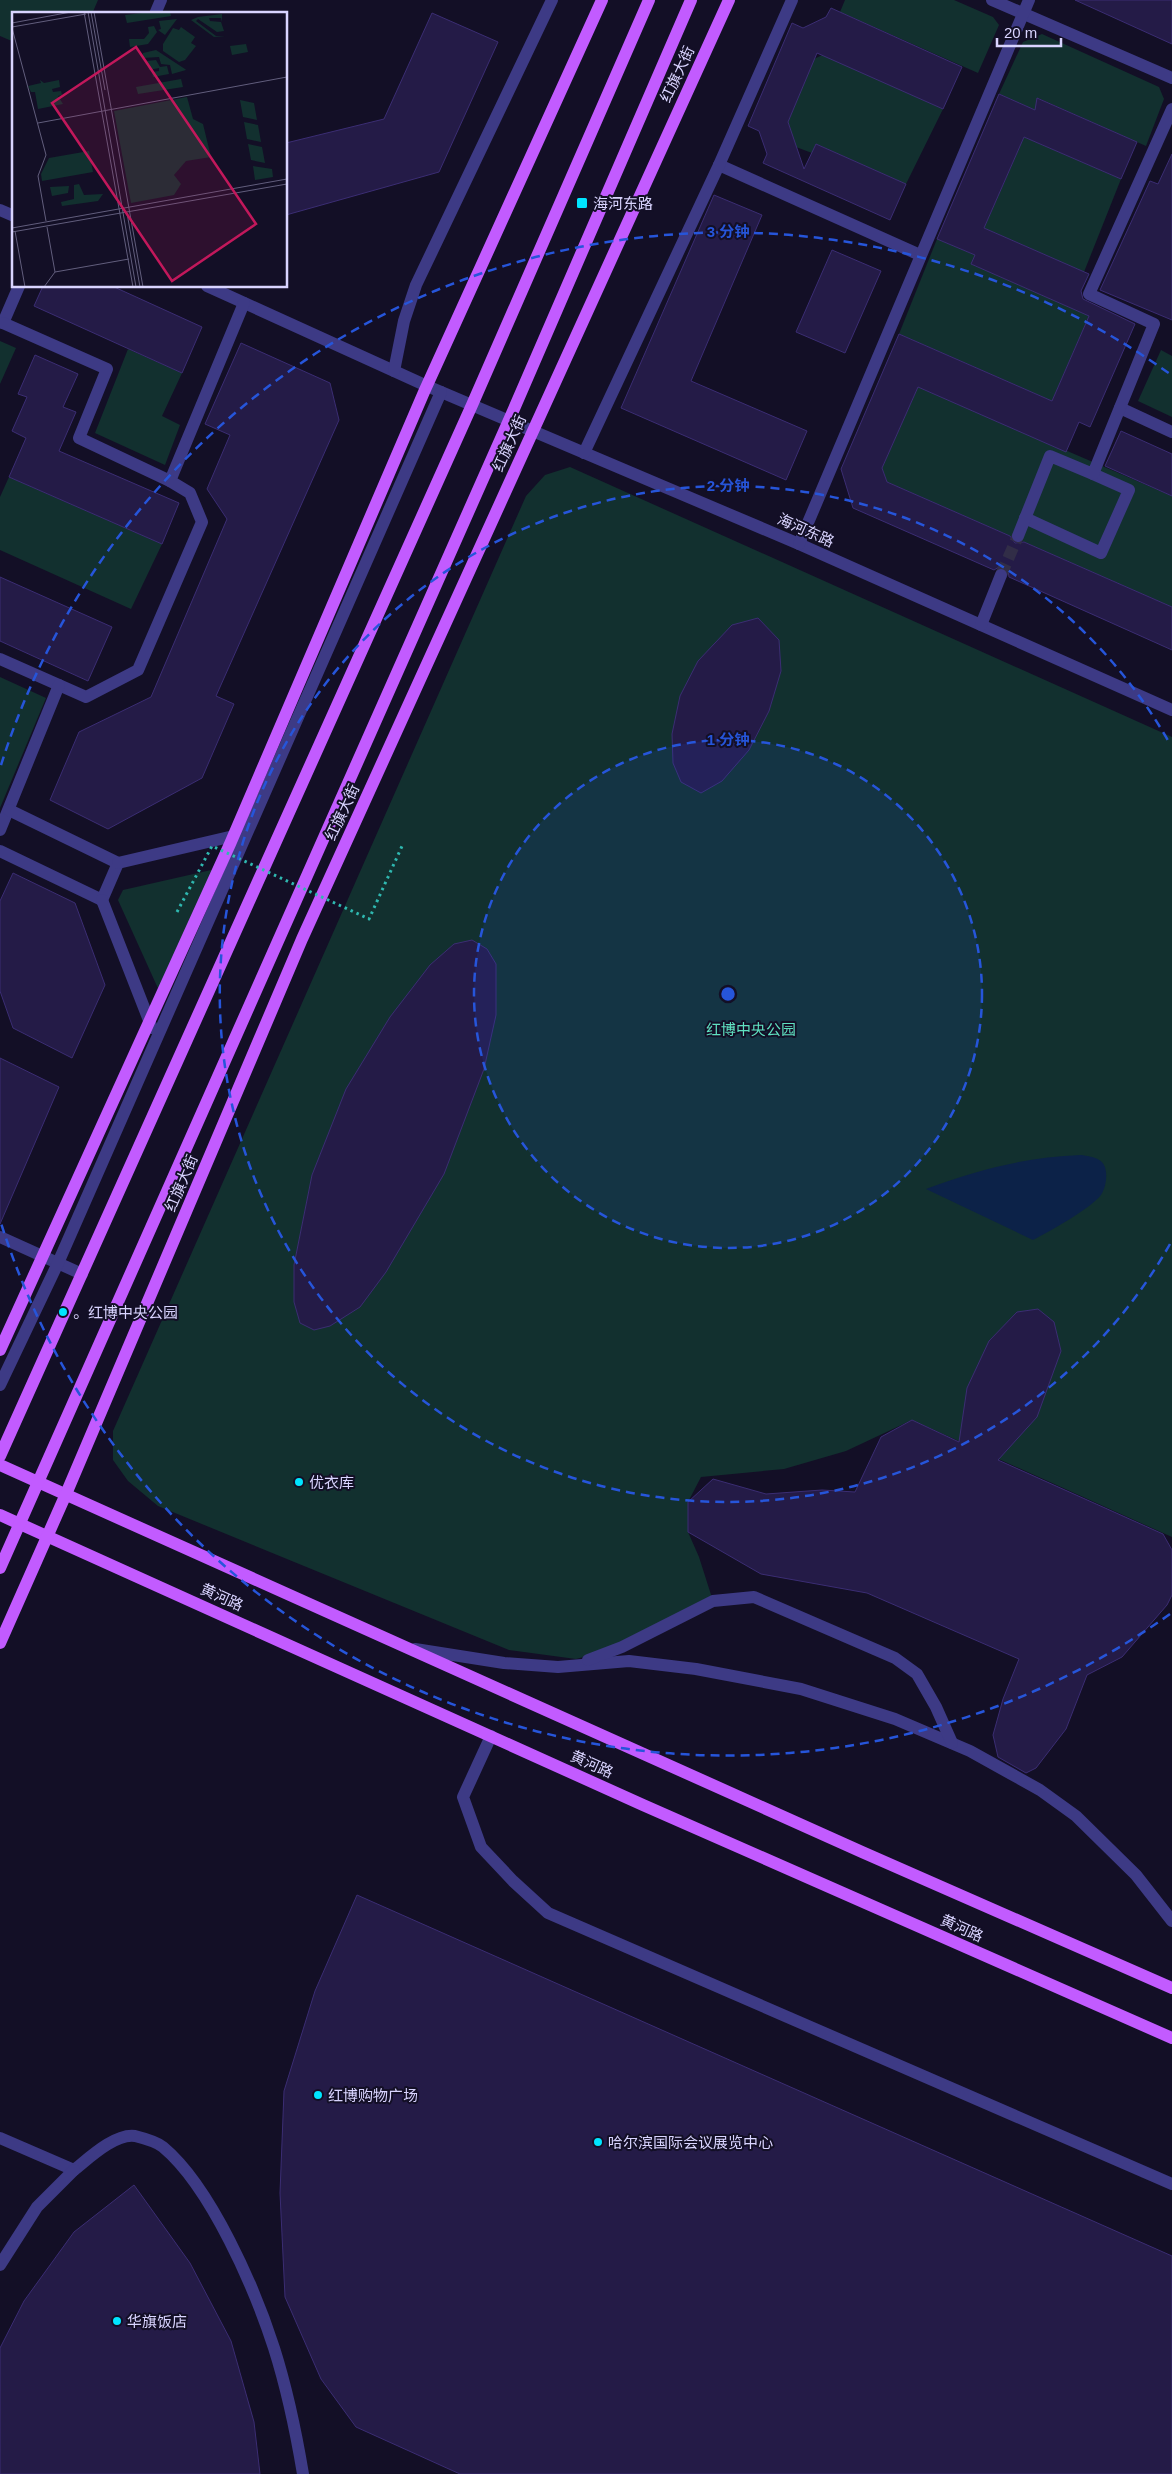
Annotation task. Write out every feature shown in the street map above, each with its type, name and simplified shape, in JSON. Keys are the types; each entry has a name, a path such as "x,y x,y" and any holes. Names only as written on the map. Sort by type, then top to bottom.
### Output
{"main road":[{"path":"0,1350 233,836 427,386 602,0"},
{"path":"0,1456 472,405 648,0"},
{"name":"红旗大街","path":"0,1568 509,420 691,0"},
{"name":"红旗大街","path":"0,1643 66,1494 302,939 729,0"},
{"name":"黄河路","path":"0,1465 862,1852 1172,1988"},
{"name":"黄河路","path":"0,1515 491,1736 1172,2038"}],"street":[{"path":"156,12 161,0"},
{"path":"394,371 404,321 416,285 552,0"},
{"path":"584,453 719,165 792,0"},
{"path":"992,0 1172,78"},
{"path":"799,544 1029,0"},
{"path":"1093,474 1154,324 1089,294 1172,109"},
{"path":"719,165 920,254"},
{"path":"0,210 12,215"},
{"path":"0,659 86,697 138,670 202,522 190,492 79,438 107,369 2,322 18,288"},
{"name":"海河东路","path":"211,288 427,386 799,544 1172,710"},
{"path":"170,481 244,303"},
{"path":"0,1385 58,1263 441,392"},
{"path":"1120,408 1172,432"},
{"path":"1018,536 1025,518 1050,456 1129,490 1101,553 1025,518"},
{"path":"980,625 1001,576"},
{"path":"0,830 59,686"},
{"path":"9,810 118,863 247,833"},
{"path":"0,851 102,900 156,1039"},
{"path":"102,900 118,863"},
{"path":"0,1237 82,1274"},
{"path":"573,1666 622,1647 713,1601 754,1597 895,1658 917,1674 936,1707 952,1743"},
{"path":"409,1648 504,1663 558,1667 630,1661 696,1669 801,1688 895,1719 970,1751 1040,1790 1076,1816 1136,1875 1172,1921"},
{"path":"491,1736 463,1797 481,1847 513,1881 548,1913 1172,2184"},
{"path":"0,2265 37,2207 74,2170 108,2143 134,2136 162,2146 189,2173 213,2209 243,2271 274,2347 294,2425 303,2474"},
{"path":"0,2138 74,2170"}],"path":[{"path":"177,912 212,846 370,919 403,844"}],"green space":[{"path":"0,0 98,0 93,12 12,12 12,41 0,36"},
{"path":"845,0 954,0 993,17 999,25 978,73 840,12"},
{"path":"1042,34 1159,87 1164,99 1146,146 1038,98 1035,110 999,94 1023,42"},
{"path":"837,48 841,63 943,109 906,184 816,144 812,153 796,147 788,122 814,59"},
{"path":"1024,137 1121,179 1084,272 984,228"},
{"path":"937,239 975,255 971,264 1069,307 1090,313 1052,401 899,334"},
{"path":"0,341 16,348 0,384"},
{"path":"128,349 182,373 162,416 180,425 165,465 95,433"},
{"path":"1161,350 1172,356 1172,417 1138,401"},
{"path":"918,387 1172,496 1172,607 887,482 882,468"},
{"name":"红博中央公园","path":"570,467 1172,737 1172,1537 912,1420 846,1451 784,1469 701,1477 688,1502 688,1532 699,1557 713,1601 622,1647 576,1659 509,1650 158,1506 128,1481 113,1460 113,1431 526,496 545,475"},
{"path":"9,477 162,544 131,609 0,550 0,497"},
{"path":"0,677 46,698 0,808"},
{"path":"220,868 161,995 118,900 123,890"}],"water":[{"path":"1081,1155 1098,1159 1105,1167 1105,1187 1101,1195 1079,1213 1033,1240 926,1189 1002,1166 1040,1158"}],"building":[{"path":"1075,0 1172,0 1172,44"},
{"path":"831,8 962,67 943,109 817,53 788,122 804,169 816,144 906,184 890,220 763,163 767,154 759,131 748,126 792,23 803,28 826,17"},
{"path":"432,13 498,42 439,172 288,214 288,143 384,119"},
{"path":"999,94 1035,110 1037,98 1137,142 1121,179 1024,137 984,228 1089,274 1081,291 1083,299 1135,324 1090,427 1079,422 1066,452 918,387 882,468 887,482 1010,536 1015,543 1024,542 1172,607 1172,650 1009,577 1008,570 1004,568 999,567 994,570 853,508 841,469 899,334 1052,401 1089,316 971,264 975,255 937,239"},
{"path":"1172,154 1172,320 1100,290 1150,181 1158,184"},
{"path":"714,195 762,215 691,381 807,431 786,480 621,408"},
{"path":"832,250 881,271 845,353 796,332"},
{"path":"42,288 116,288 202,327 182,373 34,306"},
{"path":"241,343 330,383 339,420 216,696 234,704 202,778 108,829 50,800 79,732 151,697 227,519 207,489 230,435 205,424"},
{"path":"35,355 78,374 63,407 76,412 59,451 179,503 162,544 9,477 26,438 12,431 27,397 18,394"},
{"path":"1121,431 1172,454 1172,496 1105,466"},
{"path":"0,577 112,627 88,681 0,641"},
{"path":"758,618 779,640 781,671 769,711 749,750 722,781 701,793 681,782 673,763 672,734 680,696 698,661 732,625"},
{"path":"13,873 75,903 105,985 72,1058 13,1028 0,991 0,901"},
{"path":"472,940 487,949 496,964 496,1015 484,1069 444,1174 386,1272 360,1307 330,1326 314,1330 300,1323 294,1302 294,1265 312,1175 346,1089 390,1017 430,965 454,944"},
{"path":"0,1058 59,1087 0,1224"},
{"path":"1038,1309 1054,1322 1061,1351 1037,1417 998,1460 1163,1534 1172,1550 1172,1595 1167,1605 1122,1657 1087,1675 1066,1729 1036,1768 1026,1773 998,1757 993,1735 1003,1699 1019,1659 867,1593 761,1574 688,1532 688,1502 713,1479 766,1494 822,1490 855,1492 881,1437 912,1420 959,1442 967,1388 989,1341 1017,1312"},
{"name":"哈尔滨国际会议展览中心","path":"357,1895 1172,2256 1172,2474 460,2474 356,2427 321,2379 285,2297 280,2193 284,2091 315,1991"},
{"name":"华旗饭店","path":"134,2185 190,2263 231,2341 254,2422 260,2474 0,2474 0,2348 24,2301 74,2232"}],"tunnel":[{"path":"1001,575 1018,536"}],"place":[{"name":"海河东路","path":"582,203"},
{"name":"。红博中央公园","path":"63,1312"},
{"name":"优衣库","path":"299,1482"},
{"name":"红博购物广场","path":"318,2095"},
{"name":"哈尔滨国际会议展览中心","path":"598,2142"},
{"name":"华旗饭店","path":"117,2321"}]}
